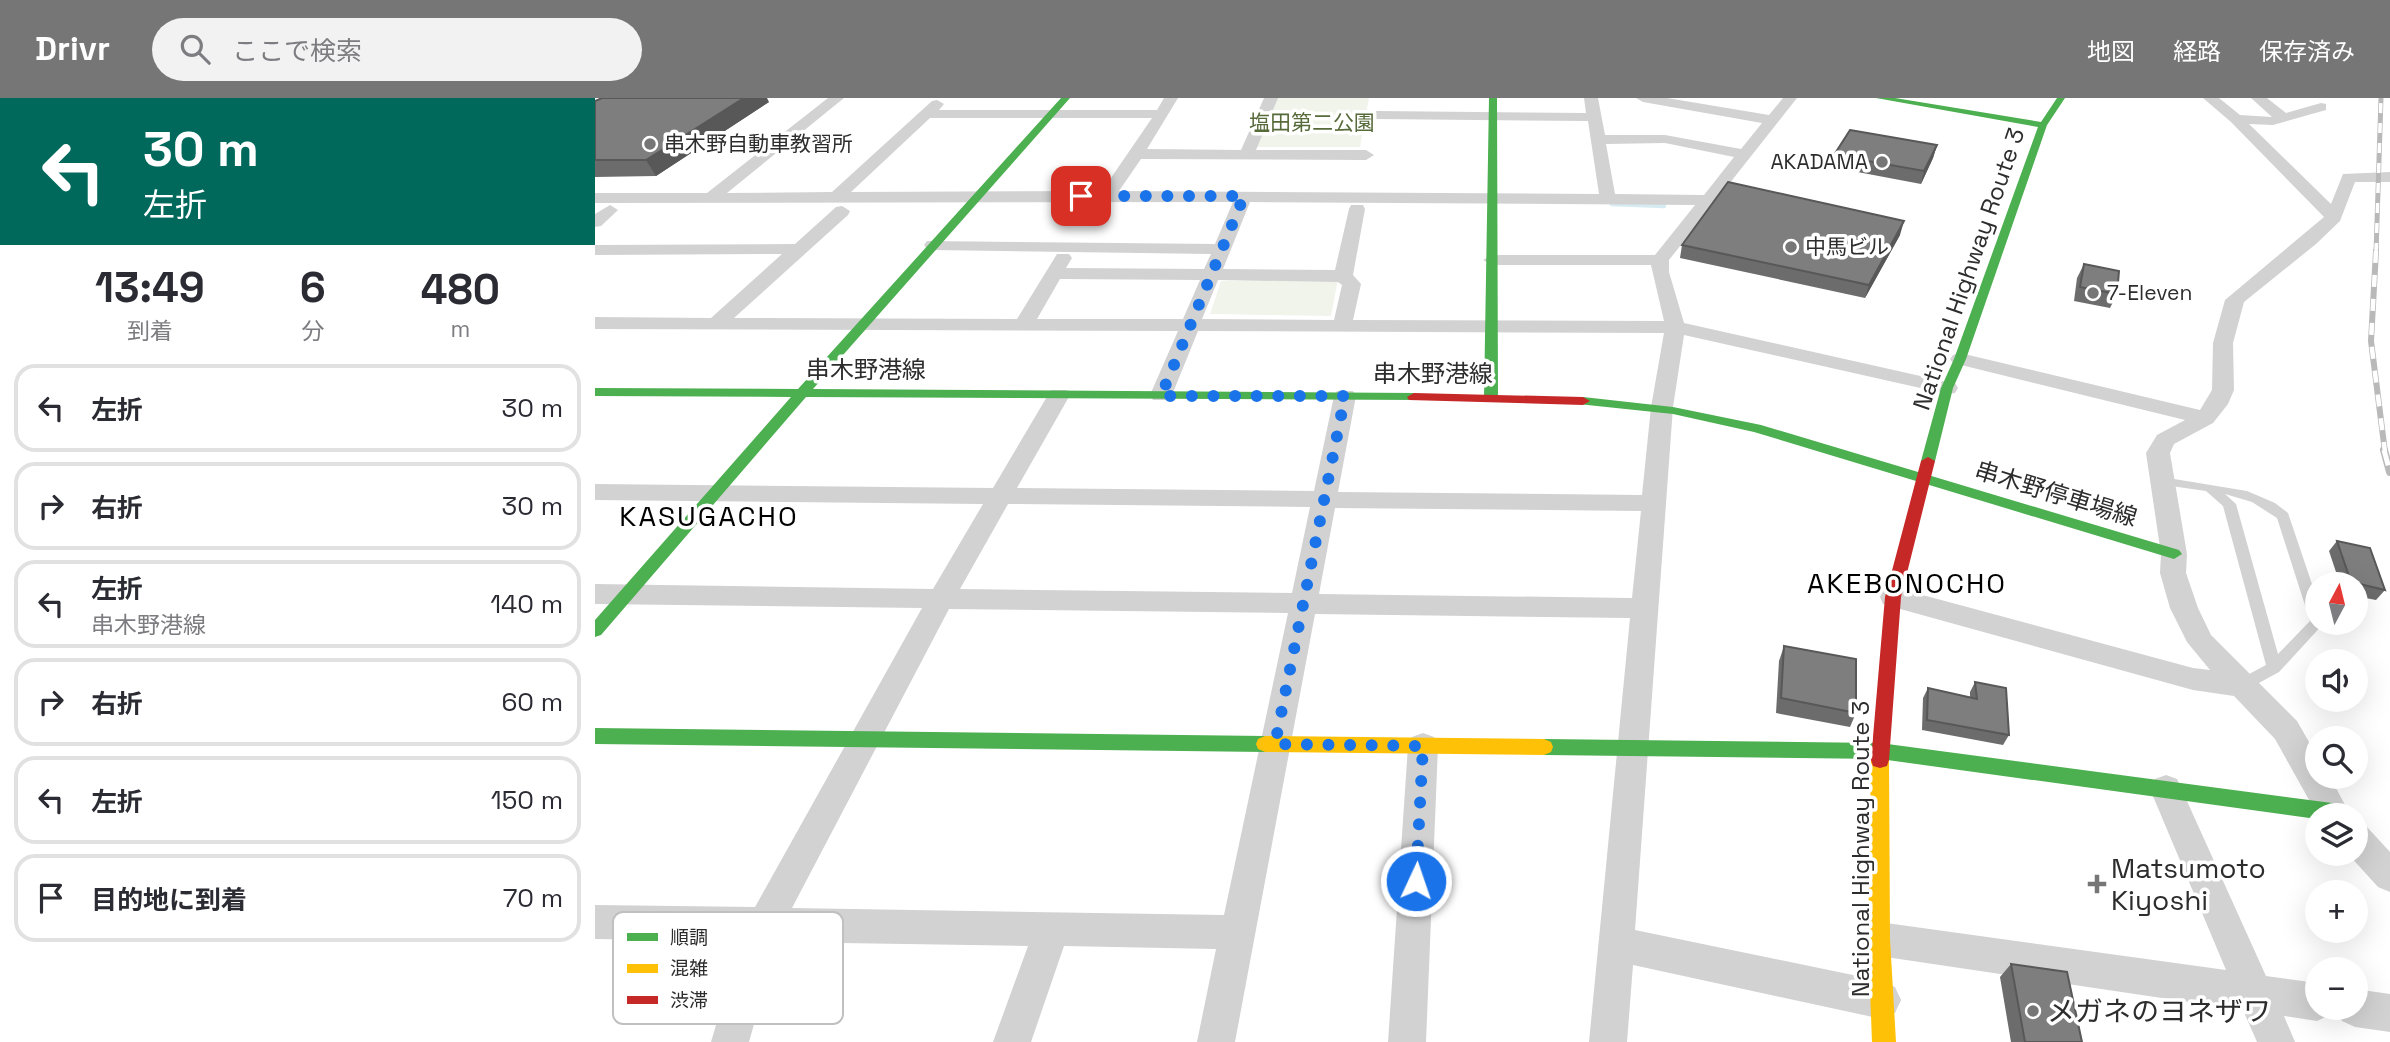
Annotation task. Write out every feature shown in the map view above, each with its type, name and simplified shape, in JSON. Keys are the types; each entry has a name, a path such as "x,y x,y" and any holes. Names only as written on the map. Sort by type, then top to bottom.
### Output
{"main road":[{"path":"595,631 713,493 867,324 933,245 1066,98"},
{"path":"1491,397 1493,98"},
{"path":"1880,98 2043,124"},
{"name":"National Highway Route 3","path":"1884,1042 1879,939 1880,751 1893,597 1947,388 1960,359 2043,124 2061,98"},
{"name":"串木野港線","path":"601,395 803,393 1491,397 1662,407 1772,433 1925,479"},
{"name":"串木野停車場線","path":"1925,479 2174,554"},
{"path":"595,736 1880,751 2305,810"}],"street":[{"path":"710,198 837,98"},
{"path":"716,323 796,249 943,98"},
{"path":"1107,196 1137,154 1171,98"},
{"path":"1246,155 1271,98"},
{"path":"1343,276 1379,98"},
{"path":"1591,98 1608,200"},
{"path":"1643,98 1770,120"},
{"path":"1608,1042 1662,407 1675,327 1660,272 1661,260 1742,154 1790,98"},
{"path":"2210,98 2236,119 2333,217"},
{"path":"2258,98 2284,118"},
{"path":"2301,98 2320,107"},
{"path":"2236,119 2273,121 2320,107"},
{"path":"926,114 1160,114"},
{"path":"1137,154 1246,155 1493,116 1594,117"},
{"path":"1599,140 1665,139 1742,154"},
{"path":"2327,803 2286,730 2201,642 2183,608 2173,573 2174,554 2158,453 2165,440 2204,418 2217,404 2223,390 2223,343 2235,300 2333,217 2349,177 2390,177"},
{"path":"971,204 1107,196 1241,203"},
{"path":"595,198 710,198 839,204"},
{"path":"1492,203 1608,200 1702,206"},
{"path":"1161,396 1241,203"},
{"path":"595,222 602,210 839,204 1492,203 1702,206"},
{"path":"933,245 1223,248"},
{"path":"1024,324 1070,247"},
{"path":"595,250 796,249"},
{"path":"1492,260 1661,260"},
{"path":"1054,273 1343,276 1352,284 1342,326"},
{"path":"595,323 1675,327 1947,388"},
{"path":"1960,359 2204,418"},
{"path":"772,912 941,598 1059,395"},
{"path":"1216,1042 1345,396"},
{"path":"595,492 1654,503"},
{"path":"595,594 1645,608"},
{"path":"1893,597 2193,679 2242,685"},
{"path":"1407,1042 1423,746"},
{"path":"2166,789 2276,1042"},
{"path":"2368,852 2390,876"},
{"path":"595,922 613,922"},
{"path":"843,927 1238,932"},
{"path":"1012,1042 1053,928"},
{"path":"1879,939 2305,1000"},
{"path":"1616,944 1882,1000"},
{"path":"2368,1010 2390,1013"},
{"path":"730,1042 735,1024"}],"lane":[{"path":"2162,481 2249,495 2272,505 2283,516 2305,585"},
{"path":"2209,489 2229,504 2274,668"},
{"path":"2242,685 2274,668 2305,635"}],"green space":[{"name":"塩田第二公園","path":"1276,98 1369,98 1360,147 1255,147"},
{"path":"1338,279 1331,316 1210,314 1221,281"}],"building":[{"name":"串木野自動車教習所","path":"602,98 744,98 646,160 595,160 595,101"},
{"path":"1850,130 1937,145 1924,171 1834,155"},
{"name":"中馬ビル","path":"1728,182 1904,221 1869,285 1682,245"},
{"path":"2084,264 2119,271 2117,294 2080,287"},
{"path":"2337,541 2370,548 2385,590 2368,586 2368,572 2348,572"},
{"path":"1784,646 1856,659 1856,713 1781,698"},
{"path":"1975,682 2006,688 2009,735 1927,720 1928,688 1977,699"},
{"name":"メガネのヨネザワ","path":"2011,964 2067,972 2082,1042 2025,1042"}],"waterway":[{"path":"1612,204 1664,206"}],"railway":[{"path":"2376,253 2381,98"},
{"path":"2376,251 2371,341 2385,452"},
{"path":"2384,450 2390,472"}],"traffic: fast":[{"path":"595,631 713,493 1066,98"},
{"path":"1491,397 1493,98"},
{"path":"1880,98 2043,125"},
{"path":"1928,461 1947,388 1960,359 2043,125 2061,98"},
{"path":"595,392 1414,397"},
{"path":"1583,401 1673,411 1757,428 1925,479"},
{"path":"1925,479 2174,554"},
{"path":"595,736 1265,744"},
{"path":"1544,747 1880,751 2305,808"}],"traffic: slow":[{"path":"1265,744 1544,747"},
{"path":"1880,760 1879,939 1884,1042"}],"traffic: jam":[{"path":"1414,397 1583,401"},
{"path":"1880,760 1893,597 1928,461"}],"place":[{"name":"串木野自動車教習所","path":"650,144"},
{"name":"AKADAMA","path":"1882,162"},
{"name":"中馬ビル","path":"1791,247"},
{"name":"7-Eleven","path":"2093,293"},
{"name":"Matsumoto Kiyoshi","path":"2097,884"},
{"name":"メガネのヨネザワ","path":"2033,1011"}],"district":[{"name":"KASUGACHO","path":"709,516"},
{"name":"AKEBONOCHO","path":"1907,583"}],"route":[{"path":"1081,196 1244,196 1161,396 1345,396 1275,744 1423,746 1416,881"}]}
